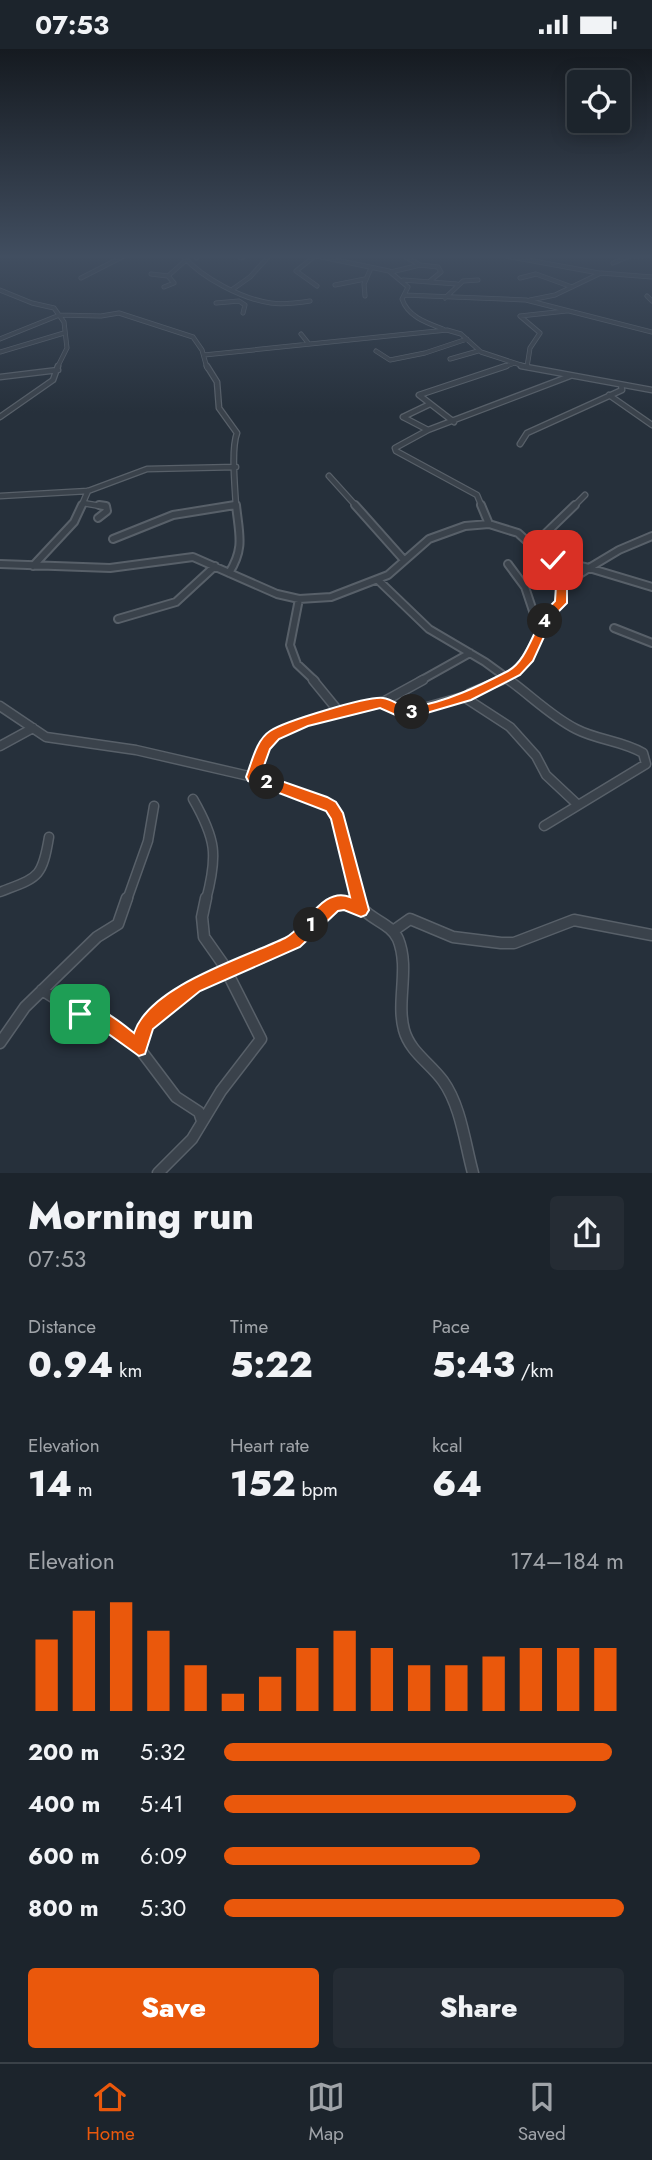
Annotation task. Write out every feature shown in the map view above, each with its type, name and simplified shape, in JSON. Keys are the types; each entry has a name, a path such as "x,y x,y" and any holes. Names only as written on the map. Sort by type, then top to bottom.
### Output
{"street":[{"path":"0,417 48,384 58,370 58,362 67,348 64,322 53,308"},
{"path":"243,313 244,308"},
{"path":"407,308 422,320 461,334 478,351 514,363 652,390"},
{"path":"558,308 652,332"},
{"path":"527,367 530,348 540,333 520,316 567,311"},
{"path":"0,339 58,316 101,316 119,313 125,317 148,320 192,337 204,355 208,370 218,386 219,408 236,429 232,447 236,467 240,555 229,573"},
{"path":"204,355 447,330"},
{"path":"0,352 64,333"},
{"path":"301,334 309,344"},
{"path":"376,351 390,360 425,353 467,339"},
{"path":"450,359 478,351"},
{"path":"454,422 419,395 514,363"},
{"path":"0,377 58,370"},
{"path":"489,524 477,495 396,451 395,448 428,430 573,375"},
{"path":"520,444 527,433 622,390 621,385"},
{"path":"645,389 652,395"},
{"path":"609,395 652,425"},
{"path":"428,430 403,417 430,404"},
{"path":"0,496 88,491 105,487 139,471 236,467"},
{"path":"330,476 404,560"},
{"path":"33,566 66,533 79,514 88,491"},
{"path":"529,543 542,536 585,495"},
{"path":"83,503 106,506 107,511 98,518"},
{"path":"113,539 182,512 236,505"},
{"path":"0,564 110,568 192,557 276,594 299,600 331,597 378,580 429,539 465,526 489,524 508,527 540,553 561,586 561,603 548,615 527,661 506,678 466,697 406,713 381,703"},
{"path":"561,586 619,549 634,546 652,536"},
{"path":"540,553 568,565 589,568 652,587"},
{"path":"508,564 525,587 540,632"},
{"path":"118,619 176,602 215,566"},
{"path":"378,580 429,629 470,653 582,733 633,747 645,756 646,764 640,771 578,804 544,826"},
{"path":"299,600 290,645 297,664 322,689 340,713"},
{"path":"614,628 652,643"},
{"path":"253,777 264,746 274,735 306,721 381,703 470,653"},
{"path":"466,697 468,701 510,727 536,756 546,775 578,804"},
{"path":"0,706 46,737 136,750 253,777 298,791 331,806 338,817 361,910"},
{"path":"0,746 33,728"},
{"path":"158,1173 181,1153 221,1091 261,1039 225,972 225,967 211,951 203,934 205,895 215,859 211,834 193,799"},
{"path":"0,1043 25,1007 97,937 118,923 148,841 154,806"},
{"path":"0,892 36,878 45,862 49,837"},
{"path":"139,1048 146,1024 194,985 295,941 334,904 344,903 393,930 400,949 404,1030 413,1052 443,1081 473,1173"},
{"path":"393,930 411,919 467,940 514,943 574,920 652,935"},
{"path":"42,990 80,1014 104,1020 139,1048 176,1097 199,1112 202,1122"}],"route":[{"path":"80,1014 104,1020 139,1048 140,1036 146,1024 194,985 295,941 334,904 344,903 361,910 338,817 331,806 322,801 253,777 264,746 274,735 306,721 381,703 400,712 413,712 466,697 471,692 516,672 527,661 548,615 561,603 561,586 540,553 553,560"}]}
